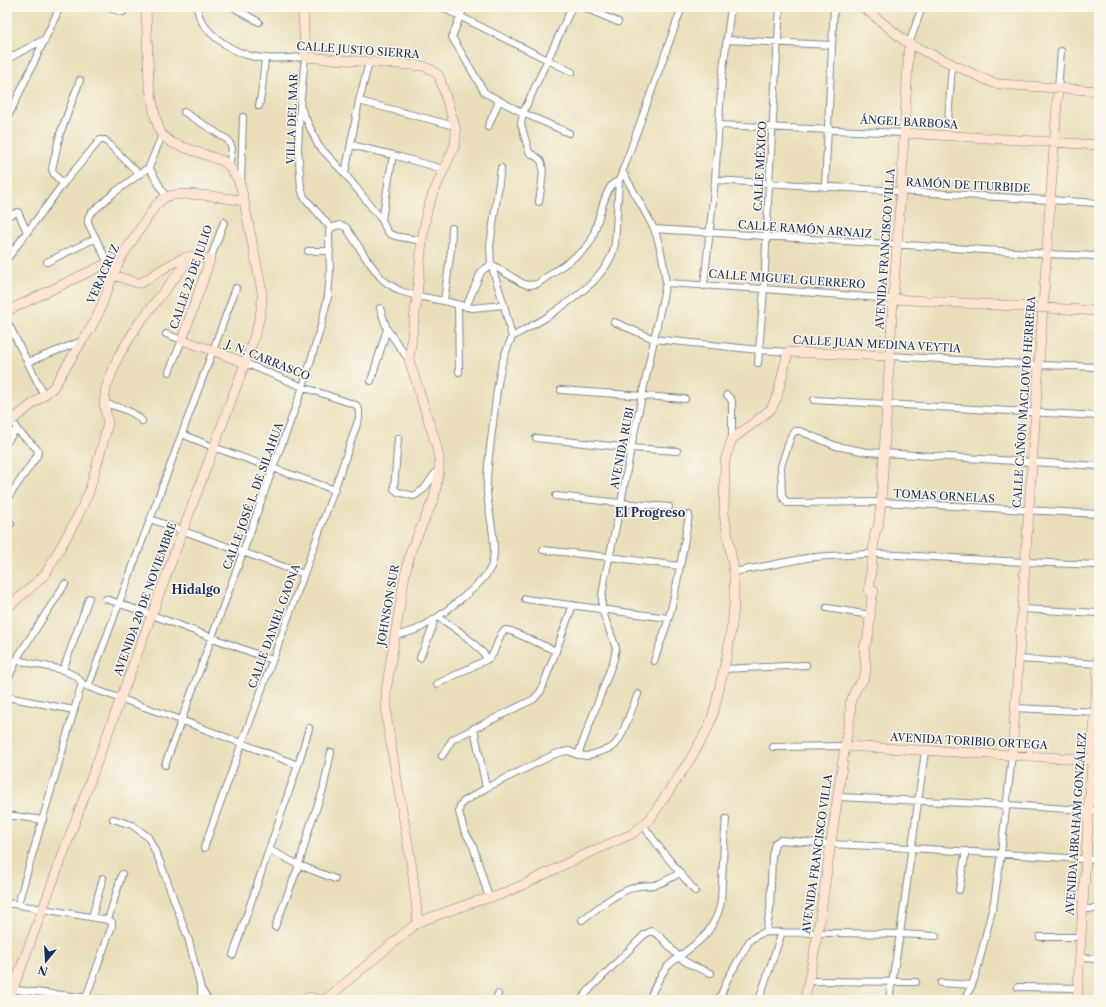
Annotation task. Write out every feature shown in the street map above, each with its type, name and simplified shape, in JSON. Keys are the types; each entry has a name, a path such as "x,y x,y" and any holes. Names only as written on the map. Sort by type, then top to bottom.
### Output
{"street":[{"path":"9,115 60,7"},
{"path":"104,7 123,12"},
{"path":"146,7 149,83 156,123 162,135 178,146 223,161 229,166"},
{"name":"CALLE JUSTO SIERRA","path":"197,7 202,21 214,36 225,45 241,53 254,57 304,57 423,66 432,70 439,76 455,126 455,145 443,169 427,210 422,241 409,360"},
{"path":"233,7 259,22"},
{"path":"303,7 304,57"},
{"path":"441,7 572,72"},
{"path":"464,7 459,16 452,37 485,93 523,113 569,133"},
{"path":"539,202 543,166 540,159 531,154 528,149 521,124 523,113 572,7"},
{"path":"583,7 618,22"},
{"path":"512,337 547,317 574,298 593,282 606,266 612,255 615,244 619,181 682,7"},
{"path":"704,286 715,180 722,77 731,7"},
{"name":"CALLE MÉXICO","path":"758,363 764,289 780,7"},
{"path":"825,187 834,7"},
{"path":"863,7 909,44 993,83 1099,91"},
{"path":"909,44 922,7"},
{"path":"7,59 45,39"},
{"path":"727,40 832,45"},
{"name":"AVENIDA FRANCISCO VILLA","path":"872,596 869,591 875,532 878,528 881,502 892,299 901,191 909,44"},
{"name":"CALLE CAÑON MACLOVIO HERRERA","path":"1012,755 1061,52"},
{"name":"VILLA DEL MAR","path":"304,57 298,148 300,183 304,197 331,228"},
{"path":"260,106 266,58"},
{"path":"345,174 359,101 369,62"},
{"path":"948,121 952,64"},
{"path":"63,184 54,174 52,169 60,134 80,80"},
{"path":"488,127 499,100"},
{"path":"359,101 455,126"},
{"path":"300,107 318,145 345,174 382,220 387,231 390,234 422,241"},
{"path":"184,112 228,140 232,148 229,166"},
{"path":"241,187 243,117"},
{"name":"ÁNGEL BARBOSA","path":"719,125 904,133 1099,145"},
{"path":"108,263 88,223 88,218 90,214 115,192 150,167 162,135"},
{"path":"7,259 63,184 100,140 105,140 139,174"},
{"path":"351,145 443,169"},
{"path":"382,220 393,155"},
{"name":"AVENIDA 20 DE NOVIEMBRE","path":"9,1000 10,989 43,908 245,363 259,320 263,303 262,292 241,187 233,170 229,166"},
{"path":"150,167 166,197 189,194 244,201"},
{"path":"394,636 418,629 436,618 459,601 484,578 492,566 494,552 486,492 487,466 501,367 512,337 491,264 490,246 501,168"},
{"name":"AVENIDA RUBI","path":"578,755 611,666 616,648 602,610 602,597 666,283 662,254 654,229 622,171"},
{"name":"RAMÓN DE ITURBIDE","path":"715,180 1099,203"},
{"path":"491,264 522,284 537,284 587,247 594,234 607,192 613,184 619,181"},
{"name":"VERACRUZ","path":"10,422 53,388 58,382 91,328 122,256 156,205 160,200 166,197"},
{"path":"7,222 9,215 18,212 27,232"},
{"name":"CALLE 22 DE JULIO","path":"182,340 224,222"},
{"path":"331,228 340,225 346,227 381,278 400,291 466,307 476,308 504,305"},
{"name":"CALLE JOSÉ L. DE SILAHUA","path":"165,765 272,468 303,387 321,326 330,285 329,232 331,228"},
{"path":"444,301 451,250 452,228"},
{"name":"CALLE RAMÓN ARNAIZ","path":"654,229 1099,256"},
{"path":"47,262 96,238"},
{"path":"308,251 330,251"},
{"path":"7,312 122,256"},
{"path":"113,275 134,283 141,283 174,263 192,256 210,260"},
{"path":"7,608 38,582 46,573 77,518 89,492 108,423 104,403 106,388 118,357 139,323 192,256"},
{"path":"466,307 481,272 491,264"},
{"name":"CALLE MIGUEL GUERRERO","path":"666,283 892,299 1099,311"},
{"name":"AVENIDA 20 DE NOVIEMBRE","path":"18,904 74,710 120,603 236,288"},
{"path":"458,305 459,372"},
{"name":"JOHNSON SUR","path":"380,308 387,329 409,360 436,444 439,467 434,498 411,550 405,574 386,691 387,721 412,868 418,922"},
{"path":"7,321 44,395"},
{"name":"CALLE JUAN MEDINA VEYTIA","path":"614,322 654,339 759,350 1099,367"},
{"path":"371,381 387,329"},
{"name":"J. N. CARRASCO","path":"166,334 212,350 303,387 356,406 359,410"},
{"path":"170,372 182,340"},
{"path":"28,362 82,341"},
{"path":"732,439 771,409 778,397 788,352"},
{"path":"561,390 685,399"},
{"path":"329,998 418,922 474,902 500,895 632,834 650,819 691,758 708,728 716,704 728,655 734,618 734,572 724,514 725,460 732,439 732,401 727,395"},
{"path":"814,400 1099,416"},
{"path":"104,403 127,410 139,417 142,421"},
{"name":"CALLE DANIEL GAONA","path":"204,848 334,490 359,418 359,410"},
{"path":"7,499 37,456 38,452 36,448 10,422"},
{"path":"7,442 16,428"},
{"name":"TOMAS ORNELAS","path":"884,453 867,452 836,446 800,431 795,431 791,436 781,466 782,496 787,503 881,502 1099,514"},
{"path":"182,434 213,447 334,490"},
{"path":"398,438 394,489 398,492 414,496 424,489 439,467"},
{"path":"536,438 677,451"},
{"path":"884,453 1099,466"},
{"path":"556,496 670,507"},
{"path":"654,661 668,618 680,566 689,515"},
{"path":"150,519 304,574"},
{"name":"AVENIDA FRANCISCO VILLA","path":"805,1000 818,932 851,711 855,706 861,691 868,683 870,676 871,664 868,638 881,533 878,528"},
{"path":"543,550 680,566"},
{"path":"734,572 812,557 867,554"},
{"path":"879,554 1099,565"},
{"path":"7,683 16,660 65,584"},
{"path":"63,670 89,598"},
{"path":"106,599 272,660"},
{"path":"525,599 668,618"},
{"path":"442,756 452,740 459,735 534,699 541,691 573,605"},
{"path":"827,608 870,615"},
{"path":"1022,609 1099,614"},
{"path":"420,658 436,618"},
{"path":"436,618 461,632 482,651 488,660"},
{"path":"437,684 488,660 493,654 501,634 506,630 556,651"},
{"name":"AVENIDA ABRAHAM GONZÁLEZ","path":"1077,1000 1089,811 1096,760 1099,650"},
{"path":"1018,659 1099,664"},
{"path":"16,660 63,670 77,677 85,685 120,699 242,742 298,765"},
{"path":"724,670 806,665"},
{"path":"489,898 473,846 464,830 459,812 460,806 463,802 486,788 555,754 569,751 578,755 587,756 611,748 621,736 638,694"},
{"path":"7,697 74,710"},
{"path":"1015,708 1097,712"},
{"path":"233,956 270,850 309,728"},
{"path":"474,728 486,788"},
{"path":"773,747 845,746"},
{"name":"AVENIDA TORIBIO ORTEGA","path":"845,746 1096,760"},
{"path":"889,1000 900,934 925,751"},
{"path":"275,927 299,865 310,826 323,790 331,752"},
{"path":"964,1000 972,985 977,970 994,902 1012,755"},
{"path":"838,796 1007,805 1099,812"},
{"path":"7,815 43,820"},
{"path":"113,819 132,825 148,837 153,847 161,864 189,941 201,989 201,1000"},
{"path":"649,1000 660,976 667,967 700,941 720,909 726,819"},
{"path":"643,825 695,891"},
{"path":"766,932 770,910 772,856 775,843 780,840 1099,860"},
{"path":"270,850 299,865 335,879"},
{"path":"959,890 966,851"},
{"path":"582,920 601,905 632,888 637,886 659,884 680,873"},
{"path":"86,999 112,926 110,921 122,874"},
{"path":"92,917 102,878"},
{"path":"7,903 43,908 110,921"},
{"path":"1083,908 1099,910"},
{"path":"580,1000 644,935 651,931 660,937 679,957 693,966 711,973"},
{"path":"719,1000 727,980 750,940 758,934 766,932 818,932 936,936"},
{"path":"759,1000 782,932"},
{"path":"1040,937 1081,937"},
{"path":"1080,958 1099,959"},
{"path":"809,981 916,982"},
{"path":"941,983 972,985"},
{"path":"1018,987 1078,988"},
{"path":"10,989 86,999 109,1000"},
{"path":"201,989 208,1000"},
{"path":"300,1000 310,997 319,1000"}],"district":[{"name":"El Progreso","path":"650,513"},
{"name":"Hidalgo","path":"196,590"}]}
